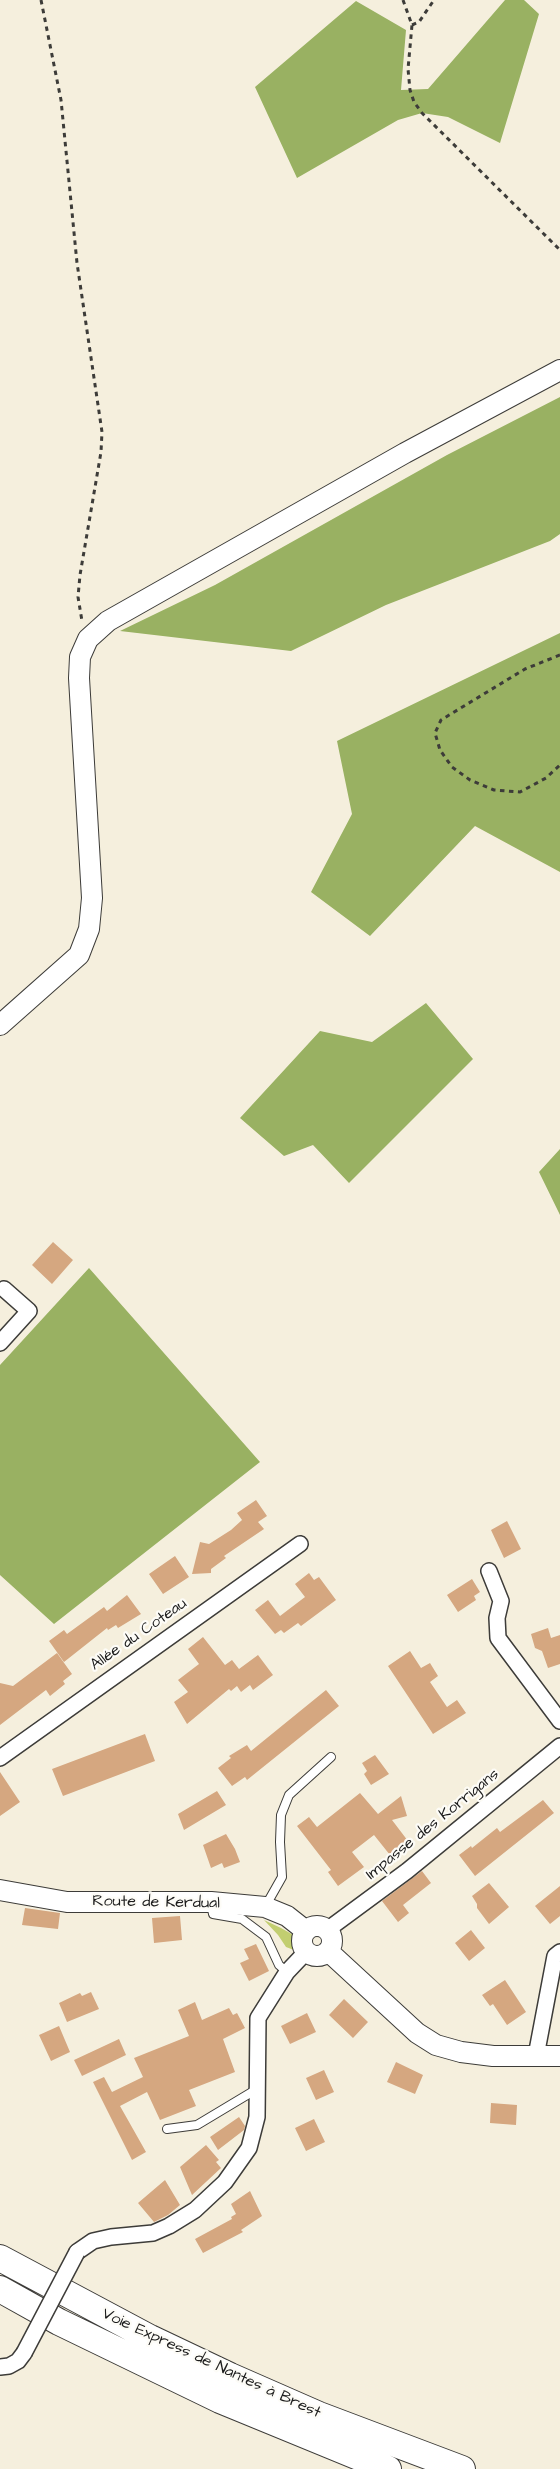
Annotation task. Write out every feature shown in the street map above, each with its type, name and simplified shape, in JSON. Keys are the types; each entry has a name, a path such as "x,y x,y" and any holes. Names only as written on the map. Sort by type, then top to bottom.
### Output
{"highway":[{"name":"Voie Express de Nantes à Brest","path":"0,2258 140,2333 230,2376 330,2419 462,2469"},
{"name":"Voie Express de Nantes à Brest","path":"0,2289 59,2322 220,2400 388,2469"}],"street":[{"path":"0,1025 79,955 89,929 92,898 79,678 80,657 88,639 108,621 405,453 560,370"},
{"path":"0,1343 29,1311 4,1289"},
{"name":"Allée du Coteau","path":"0,1758 300,1544"},
{"path":"489,1571 501,1601 497,1618 498,1638 560,1721"},
{"name":"Impasse des Korrigans","path":"327,1930 407,1871 560,1746"},
{"name":"Route de Kerdual","path":"0,1890 67,1902 211,1902 265,1907 287,1916 306,1931"},
{"path":"306,1953 302,1940 306,1931 319,1926 327,1930 332,1938 328,1951"},
{"path":"306,1953 315,1956 328,1951"},
{"path":"328,1951 417,2033 436,2045 461,2052 493,2056 560,2056"},
{"path":"536,2056 555,1956 560,1952"},
{"path":"0,2367 9,2366 18,2361 24,2353 77,2252 93,2241 111,2236 153,2233 195,2210 225,2182 249,2148 257,2117 258,2018 287,1972 306,1953"}],"lane":[{"path":"265,1907 282,1877 281,1815 289,1794 331,1757"},
{"path":"211,1902 213,1914 242,1919 266,1937 279,1965 287,1972"},
{"path":"167,2129 196,2125 257,2089"}],"path":[{"path":"41,0 61,100 83,303 102,432 101,452 78,597 88,639"},
{"path":"403,0 412,25 408,69 414,102 430,121 560,250"},
{"path":"412,25 419,22 434,0"},
{"path":"560,655 525,669 441,720 435,733 440,750 452,767 470,780 494,790 520,792 546,778 560,765"}],"green space":[{"path":"505,0 524,0 539,14 500,143 448,117 422,113 398,120 297,178 255,87 356,1 406,30 401,90 428,89"},
{"path":"560,397 560,534 550,541 386,605 291,651 120,631 215,585 447,455"},
{"path":"560,633 560,872 475,826 370,936 311,892 352,814 337,741"},
{"path":"426,1003 473,1059 349,1183 313,1145 284,1156 240,1118 320,1031 372,1042"},
{"path":"560,1149 560,1215 539,1172"},
{"path":"89,1268 260,1462 54,1624 0,1575 0,1365"},
{"path":"264,1920 304,1941 294,1950 286,1947"}],"building":[{"path":"53,1242 73,1260 52,1284 32,1265"},
{"path":"256,1500 267,1516 258,1522 264,1529 224,1556 226,1558 211,1569 211,1573 192,1574 200,1542 209,1544 231,1530 242,1520 237,1513"},
{"path":"507,1521 521,1549 504,1558 491,1530"},
{"path":"175,1556 189,1577 163,1594 149,1574"},
{"path":"309,1573 314,1580 319,1577 336,1600 301,1626 298,1623 284,1633 281,1630 275,1634 255,1610 268,1600 280,1616 305,1597 295,1584"},
{"path":"472,1579 480,1592 474,1596 476,1600 458,1612 447,1595"},
{"path":"127,1595 141,1614 118,1628 116,1625 108,1630 107,1628 64,1662 49,1641 64,1630 67,1634 104,1607 107,1611"},
{"path":"548,1628 551,1638 560,1635 560,1664 548,1668 542,1651 535,1648 531,1634"},
{"path":"203,1637 225,1665 232,1660 239,1669 258,1655 273,1675 253,1690 250,1685 241,1692 237,1686 231,1691 229,1689 187,1724 174,1702 188,1692 178,1680 199,1664 188,1649"},
{"path":"410,1651 421,1668 430,1663 438,1676 430,1682 447,1707 457,1700 466,1713 433,1734 388,1666"},
{"path":"57,1653 72,1674 63,1681 65,1684 50,1696 46,1690 0,1725 0,1683 13,1686"},
{"path":"326,1690 339,1706 247,1780 245,1777 232,1786 218,1768 231,1758 229,1756 247,1745 251,1751"},
{"path":"145,1734 155,1761 63,1796 52,1769"},
{"path":"375,1755 389,1774 371,1785 364,1774 367,1771 362,1763"},
{"path":"0,1772 20,1802 0,1816"},
{"path":"217,1791 226,1805 184,1830 178,1814"},
{"path":"360,1793 378,1814 401,1796 407,1816 392,1820 408,1841 390,1855 374,1835 352,1852 364,1867 338,1886 328,1872 331,1870 297,1826 309,1817 317,1827"},
{"path":"543,1800 554,1813 475,1876 459,1855 471,1846 472,1848 497,1828 500,1832"},
{"path":"226,1834 240,1862 224,1868 222,1863 211,1868 203,1845"},
{"path":"422,1871 431,1883 403,1905 409,1913 398,1922 382,1901"},
{"path":"489,1883 509,1907 489,1924 477,1908 472,1896"},
{"path":"560,1886 560,1916 550,1924 535,1906"},
{"path":"25,1908 60,1913 58,1929 22,1925"},
{"path":"180,1916 182,1940 154,1943 152,1918"},
{"path":"471,1930 485,1948 469,1961 455,1943"},
{"path":"256,1944 269,1971 249,1981 240,1963 249,1959 244,1949"},
{"path":"505,1980 526,2012 507,2025 493,2004 490,2006 482,1995"},
{"path":"91,1992 99,2009 67,2022 59,2003 80,1993 82,1996"},
{"path":"344,1999 368,2022 353,2038 329,2015"},
{"path":"195,2002 202,2020 229,2008 233,2015 237,2013 245,2028 223,2039 235,2072 189,2090 196,2106 160,2120 147,2092 120,2106 146,2152 132,2160 93,2082 104,2077 112,2092 143,2077 134,2058 189,2036 178,2010"},
{"path":"307,2013 316,2032 290,2044 281,2026"},
{"path":"59,2026 70,2052 51,2061 39,2035"},
{"path":"119,2039 126,2055 82,2076 74,2060"},
{"path":"396,2062 423,2075 415,2094 387,2082"},
{"path":"324,2070 334,2092 316,2100 306,2078"},
{"path":"491,2103 517,2105 516,2125 490,2123"},
{"path":"239,2117 245,2126 244,2130 218,2150 210,2137"},
{"path":"314,2119 325,2142 306,2151 295,2128"},
{"path":"206,2145 219,2160 216,2162 221,2168 192,2195 180,2167"},
{"path":"165,2180 180,2205 168,2215 154,2222 138,2203"},
{"path":"250,2191 262,2216 241,2230 243,2232 203,2253 195,2239 232,2219 231,2217 236,2214 231,2204"}]}
